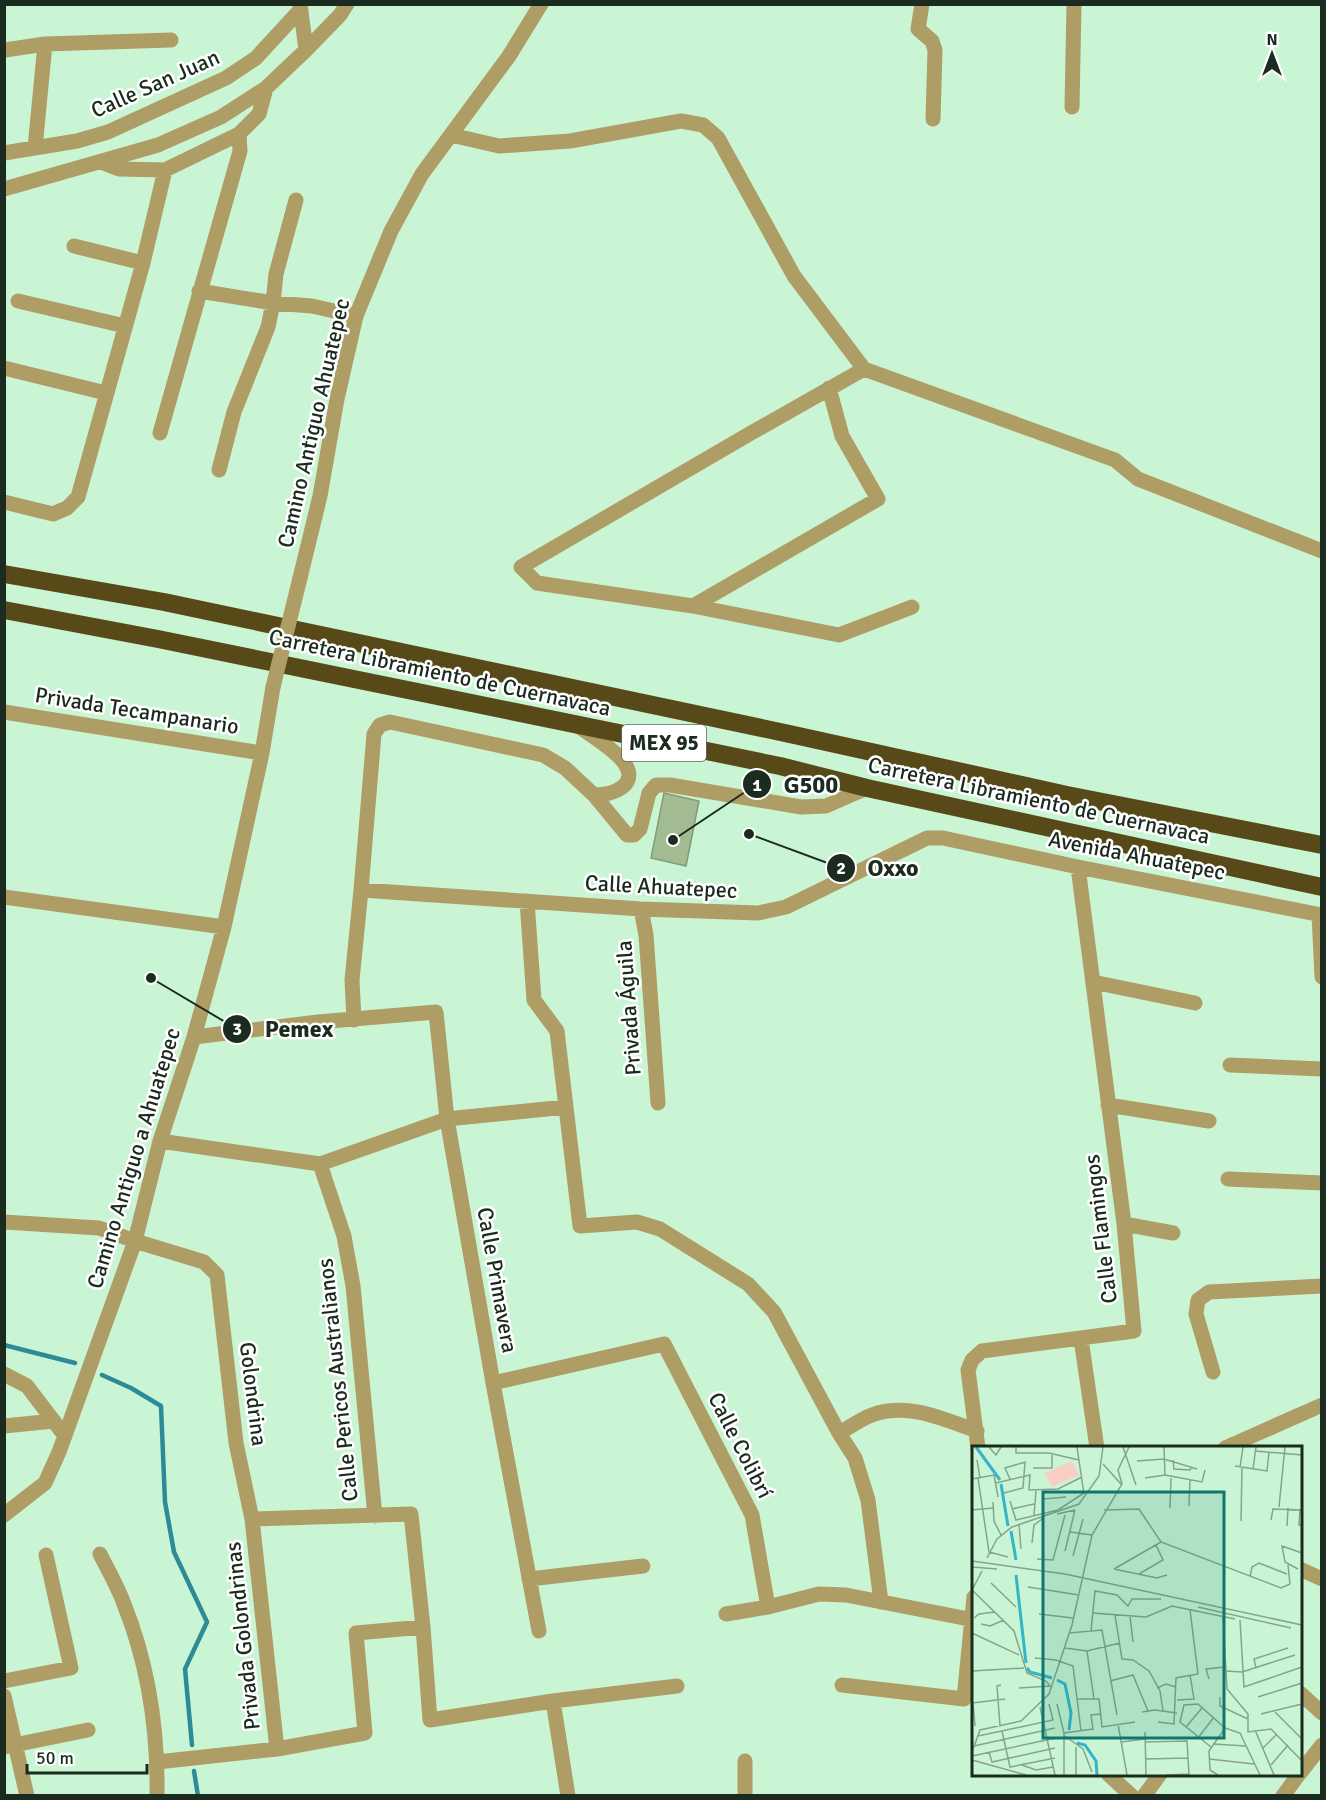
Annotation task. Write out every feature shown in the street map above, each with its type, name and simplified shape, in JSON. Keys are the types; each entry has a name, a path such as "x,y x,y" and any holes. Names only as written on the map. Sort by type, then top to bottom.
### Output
{"highway":[{"name":"Carretera Libramiento de Cuernavaca","path":"4,574 176,605 1067,795 1322,845"},
{"name":"Carretera Libramiento de Cuernavaca","path":"4,610 158,639 780,766 867,788 1322,887"}],"street":[{"path":"4,189 101,162 168,140 221,117 266,88 340,15 347,4"},
{"name":"Camino Antiguo Ahuatepec","path":"300,578 320,496 337,399 357,316 391,231 422,174 509,56 541,4"},
{"path":"922,4 918,29 932,41 934,50 933,120"},
{"path":"1072,107 1074,4"},
{"path":"300,7 306,50"},
{"name":"Calle San Juan","path":"4,153 77,141 108,132 226,78 256,58 300,7"},
{"path":"5,50 45,44 171,40"},
{"path":"34,148 45,44"},
{"path":"101,162 119,169 165,170 239,134 259,114 266,88"},
{"path":"451,135 499,146 570,141 681,121 703,124 718,138 794,276 864,369 1115,460 1138,479 1322,552"},
{"path":"160,433 240,151 239,134"},
{"path":"4,502 53,514 67,508 78,497 143,263 165,170"},
{"path":"219,470 234,412 268,327 276,274 296,200"},
{"path":"74,246 143,263"},
{"path":"199,291 273,303 312,306 357,316"},
{"path":"18,301 125,326"},
{"path":"4,368 106,393"},
{"path":"864,369 521,567 537,583 693,606 839,634 912,607"},
{"path":"693,606 878,499 842,436 829,388"},
{"name":"Camino Antiguo a Ahuatepec","path":"4,1515 45,1483 65,1436 135,1241 160,1141 194,1037 224,927 262,753 273,687 300,578"},
{"name":"Privada Tecampanario","path":"4,712 262,753"},
{"path":"194,1037 354,1020 352,980 374,734 380,725 390,722 543,755 565,768 594,795 627,834 634,834 640,829 649,793 656,785 670,785 801,807 826,806 867,788"},
{"path":"578,725 622,759 627,767 626,785 607,795 594,795"},
{"name":"Calle Ahuatepec","path":"361,890 641,909 758,913 786,907 927,838 943,838"},
{"name":"Avenida Ahuatepec","path":"943,838 1320,915"},
{"name":"Calle Flamingos","path":"978,1446 968,1370 972,1360 982,1351 1134,1331 1124,1224 1078,867"},
{"path":"4,897 224,927"},
{"path":"527,901 534,1000 557,1031 580,1226 637,1222 660,1229 748,1284 774,1312 839,1433 855,1458 868,1500 881,1602"},
{"name":"Privada Águila","path":"641,909 646,935 658,1103"},
{"path":"1320,915 1322,976"},
{"path":"1093,982 1195,1003"},
{"name":"Calle Primavera","path":"354,1020 436,1012 447,1119 493,1383 664,1344"},
{"path":"1230,1065 1322,1069"},
{"path":"1108,1105 1209,1121"},
{"path":"160,1141 320,1164 447,1119 566,1107"},
{"name":"Calle Pericos Australianos","path":"320,1164 344,1236 353,1286 375,1516 411,1514 430,1720 553,1701"},
{"path":"1228,1179 1322,1184"},
{"path":"4,1222 99,1228 135,1241"},
{"path":"1124,1224 1173,1233"},
{"name":"Golondrina","path":"135,1241 204,1262 217,1275 236,1443 252,1518"},
{"path":"1213,1372 1196,1314 1198,1300 1209,1292 1322,1286"},
{"path":"1081,1339 1097,1446"},
{"name":"Calle Colibrí","path":"664,1344 752,1515 768,1607"},
{"path":"4,1374 27,1386 65,1436"},
{"path":"493,1383 539,1631"},
{"path":"1230,1446 1322,1405"},
{"path":"839,1433 873,1415 902,1409 928,1413 977,1431"},
{"path":"4,1426 54,1422"},
{"path":"252,1518 375,1516"},
{"name":"Privada Golondrinas","path":"252,1518 277,1749"},
{"path":"100,1554 124,1604 149,1688 160,1793"},
{"path":"4,1682 71,1668 46,1555"},
{"path":"529,1580 643,1566"},
{"path":"1302,1570 1322,1579"},
{"path":"726,1614 768,1607 819,1594 846,1595 972,1620 964,1699 842,1685"},
{"path":"157,1762 277,1749 365,1733 356,1633 423,1627"},
{"path":"568,1796 553,1701 677,1686"},
{"path":"4,1696 10,1746 27,1796"},
{"path":"1302,1696 1322,1713"},
{"path":"10,1746 88,1731"},
{"path":"1302,1771 1322,1746"},
{"path":"745,1761 745,1796"},
{"path":"1110,1776 1132,1796"},
{"path":"1143,1796 1158,1776"},
{"path":"1283,1796 1298,1776"}],"building":[{"path":"664,793 699,801 686,866 651,858"}],"waterway":[{"path":"4,1345 75,1363"},
{"path":"102,1375 131,1388 161,1406 165,1502 174,1552 207,1622 185,1669 192,1745"},
{"path":"194,1771 198,1796"}],"place":[{"name":"Oxxo","path":"749,834"},
{"name":"G500","path":"673,840"},
{"name":"Pemex","path":"151,978"}]}
